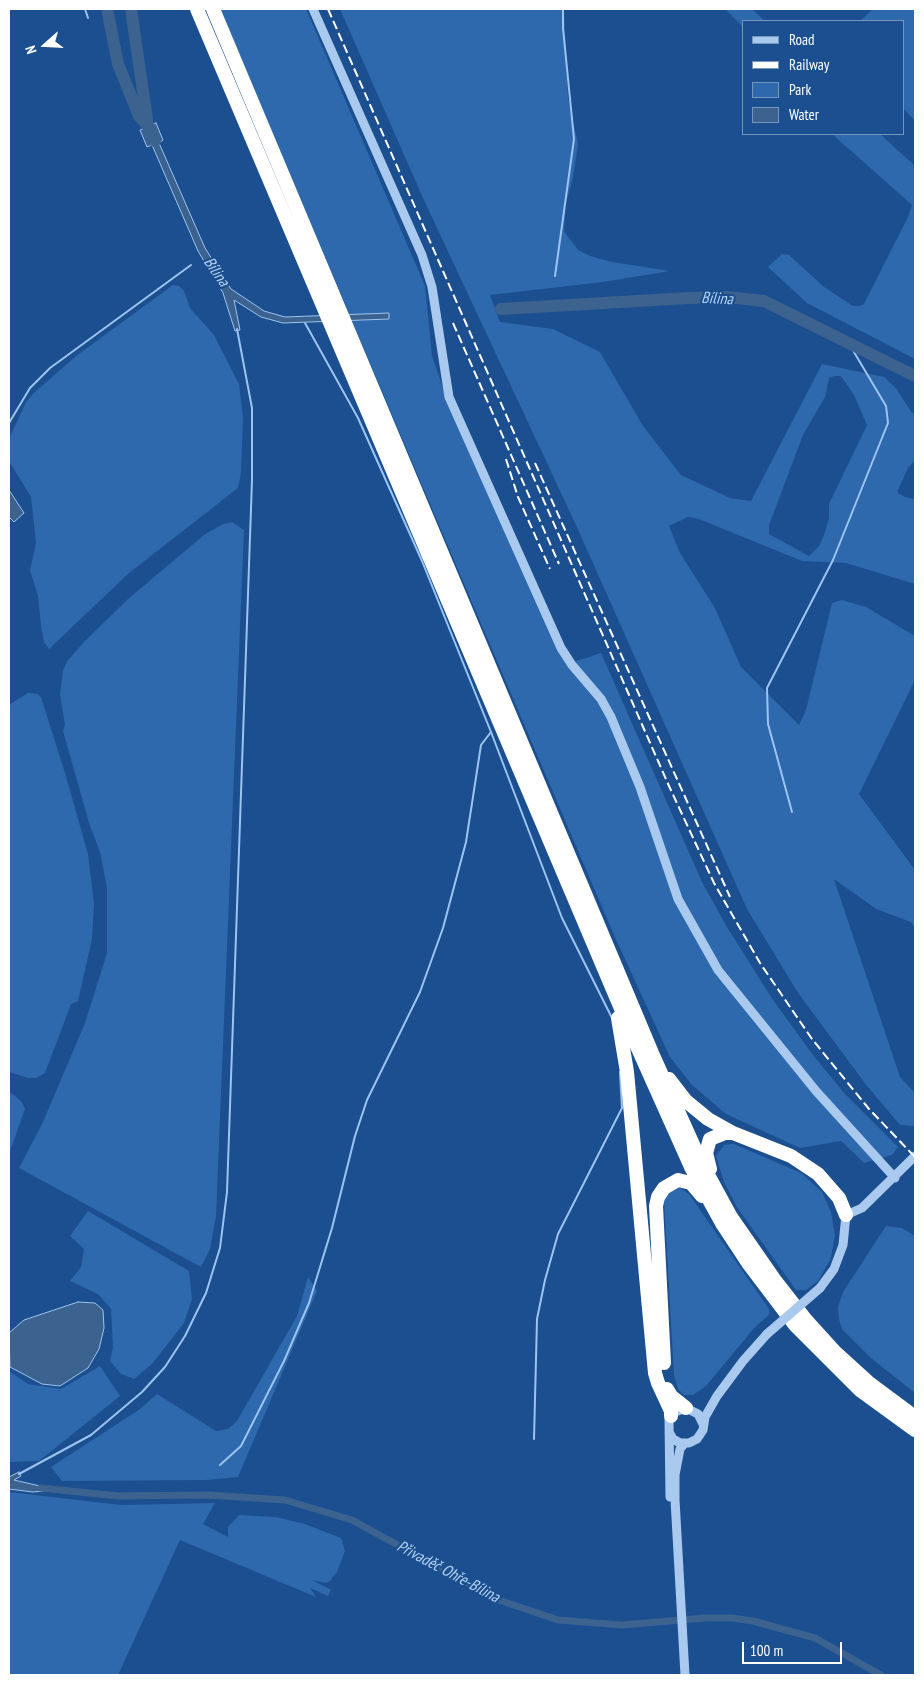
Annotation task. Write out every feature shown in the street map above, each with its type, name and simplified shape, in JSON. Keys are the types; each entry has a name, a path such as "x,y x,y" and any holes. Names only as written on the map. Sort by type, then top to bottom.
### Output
{"highway":[{"path":"198,9 325,292"},
{"path":"213,9 325,292 665,1111 691,1168 727,1221"},
{"path":"357,369 652,1053 727,1221 748,1263 795,1325 820,1352 860,1390 915,1430"},
{"path":"598,953 621,1028 627,1072 655,1373 672,1411 671,1416"},
{"path":"652,1053 686,1101 708,1119 733,1134 791,1156 818,1174 839,1198 846,1215"},
{"path":"727,1221 708,1165 706,1153 710,1139 725,1133 733,1134"},
{"path":"691,1410 671,1396 664,1380 656,1206 658,1197 664,1188 678,1180 691,1183 727,1221 836,1352 868,1382 915,1417"}],"street":[{"path":"313,9 422,255 432,287 449,397 561,648 572,666 600,699 614,724 640,787 678,899 718,970 816,1091 894,1178"},
{"path":"685,1675 675,1475 680,1449 684,1444 697,1439 718,1396 743,1361 767,1334 820,1288 834,1269 843,1245 846,1215 862,1208 915,1156"},
{"path":"678,1559 668,1478 668,1424 675,1412 703,1409 718,1396"},
{"path":"691,1410 703,1424"},
{"path":"669,1432 676,1442 684,1444"}],"green space":[{"path":"219,9 306,9 425,286 432,356 447,400 568,664 601,653 702,882 727,927 773,1000 813,1055 845,1094 898,1147 892,1155 864,1163 841,1141 800,1148 726,1114 692,1085 670,1057 614,935 352,321 389,319 389,314 350,315"},
{"path":"340,9 564,9 568,98 578,144 573,177 566,203 564,231 578,250 590,256 612,262 670,271 603,282 490,295 500,322 553,329 600,352 643,426 681,475 730,498 751,501 822,364 884,377 896,388 912,413 915,413 915,460 908,468 898,493 915,499 915,584 846,563 802,561 699,519 688,517 669,526 680,553 715,608 741,667 799,725 806,710 832,603 842,600 866,607 915,636 915,680 859,794 915,870 915,928 911,922 876,909 834,879 900,1077 914,1092 915,1090 915,1126 900,1125 867,1086 798,993 747,909 576,525 423,198","holes":["841,376 854,395 867,425 829,504 829,518 824,535 819,546 809,556 769,534 769,525 803,435 825,397 829,378"]},
{"path":"725,9 752,9 764,20 742,20 742,26"},
{"path":"873,9 915,9 915,121 904,109 904,20 861,20"},
{"path":"833,135 881,135 915,166 915,359 807,303 768,267 782,254 789,255 824,287 853,306 860,306 864,304 908,217 912,205"},
{"path":"173,285 179,286 184,291 190,308 214,335 239,384 243,418 241,473 238,488 129,573 49,649 44,642 38,596 30,570 36,543 31,497 9,461 9,439 26,402 36,391 76,356"},
{"path":"232,522 244,530 216,1216 210,1249 201,1267 19,1168 43,1122 85,1023 107,953 107,888 100,852 90,826 63,731 65,725 60,695 63,670 68,660 85,641 128,599 204,535 223,524"},
{"path":"28,693 38,694 41,697 65,773 88,854 94,904 92,939 78,1001 71,1004 45,1073 36,1078 28,1078 9,1072 9,705"},
{"path":"9,1091 22,1102 25,1109 9,1154"},
{"path":"734,1144 801,1173 822,1192 831,1212 835,1235 831,1258 818,1281 806,1290 796,1290 737,1207 724,1182 716,1156 724,1145"},
{"path":"680,1188 689,1194 769,1309 769,1315 755,1327 706,1386 693,1395 684,1395 678,1389 674,1375 664,1200 670,1192"},
{"path":"88,1211 189,1271 192,1299 184,1323 152,1364 134,1379 121,1374 110,1361 113,1347 111,1309 98,1294 70,1281 81,1267 84,1249 70,1236"},
{"path":"886,1226 902,1228 915,1236 915,1393 871,1358 842,1329 839,1319 838,1307 843,1292"},
{"path":"308,1277 317,1291 238,1477 205,1480 62,1481 51,1467 140,1409 157,1394 216,1431 228,1429 237,1421 297,1316"},
{"path":"100,1366 120,1396 39,1461 9,1462 9,1371 28,1384 61,1389"},
{"path":"9,1492 121,1505 215,1503 203,1524 228,1537 228,1527 239,1515 276,1517 305,1524 341,1538 345,1551 337,1572 330,1581 326,1583 312,1580 331,1590 328,1596 310,1588 316,1597 180,1540 118,1675 9,1675"}],"water":[{"path":"156,123 163,140 159,143 205,248 231,289 264,311 285,317 389,313 389,319 283,323 261,317 234,300 240,330 235,331 223,293 198,251 152,145 147,147 140,130"},
{"path":"9,490 24,513 14,522 9,517"},
{"path":"78,1302 95,1303 103,1310 104,1328 99,1349 88,1368 60,1386 42,1384 10,1367 9,1333 24,1320"},
{"path":"19,1472 21,1476 14,1480 57,1490 33,1492 9,1489 9,1477"}],"waterway":[{"path":"85,9 88,18"},
{"name":"Bílina","path":"107,9 118,64 139,116 148,126"},
{"name":"Bílina","path":"131,9 148,126 155,141"},
{"path":"555,276 574,139 563,28 563,9"},
{"path":"9,423 30,388 50,368 191,265"},
{"name":"Bílina","path":"501,309 689,298 726,297 764,301 915,376"},
{"path":"220,1465 241,1446 284,1361 309,1303 332,1228 355,1136 367,1100 420,992 443,928 466,842 481,745 491,732 422,561 358,418 305,323"},
{"path":"19,1474 91,1435 142,1392 165,1367 185,1336 206,1293 220,1248 227,1192 252,480 252,408 237,329"},
{"path":"792,812 768,724 767,688 833,560 888,423 886,406 848,342"},
{"path":"491,732 562,918 612,1018"},
{"path":"534,1439 537,1319 545,1280 558,1234 622,1108 620,1072"},
{"name":"Přivaděč Ohře-Bílina","path":"41,1488 118,1496 208,1495 285,1500 352,1520 496,1599 558,1620 622,1625 705,1618 732,1618 753,1621 815,1638 881,1675"}],"railway":[{"path":"328,9 669,786 714,883 760,963 812,1039 869,1109 915,1157"},
{"path":"453,323 559,564"},
{"path":"506,459 518,497 550,569"},
{"path":"535,463 730,897"}]}
